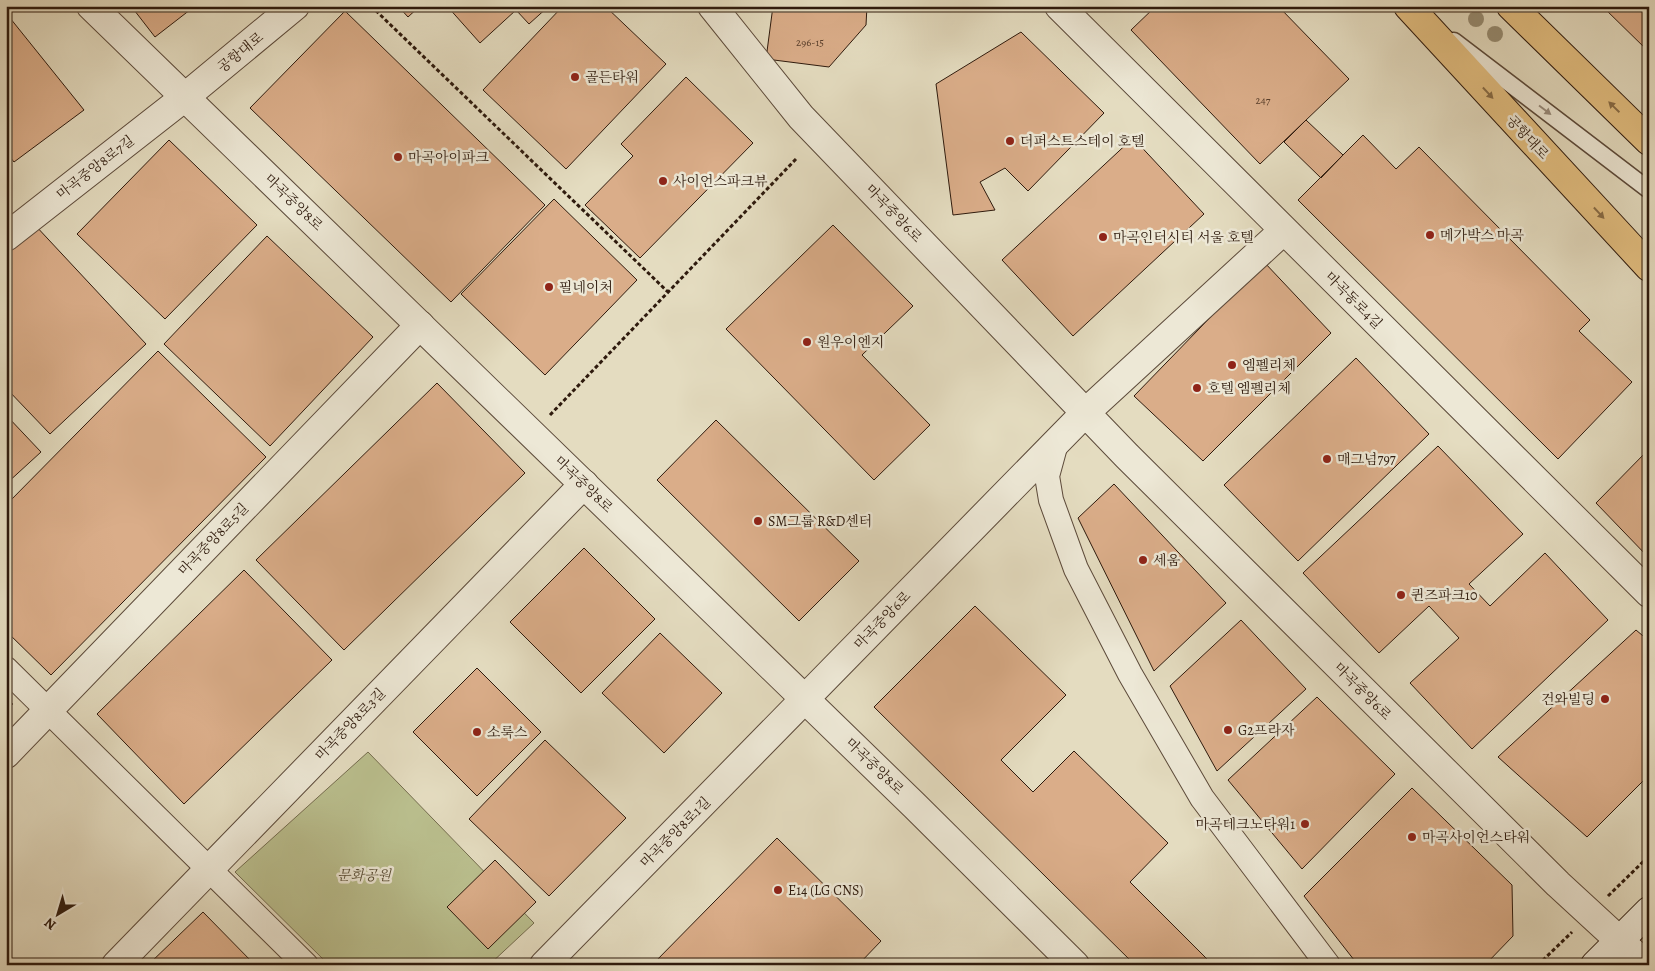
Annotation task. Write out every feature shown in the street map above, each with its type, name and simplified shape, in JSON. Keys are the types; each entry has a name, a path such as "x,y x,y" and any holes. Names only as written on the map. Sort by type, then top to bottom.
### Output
{"main road":[{"name":"공항대로","path":"1408,6 1649,267"},
{"path":"1511,6 1649,141"}],"street":[{"name":"마곡중앙8로","path":"91,6 806,699 1075,965"},
{"name":"공항대로","path":"184,97 295,6"},
{"name":"마곡중앙6로","path":"712,6 801,117 1085,413 1544,870 1646,965"},
{"name":"마곡동로4길","path":"1059,6 1649,593"},
{"name":"마곡중앙8로7길","path":"6,237 184,97"},
{"name":"마곡중앙6로","path":"806,699 1085,413 1284,230"},
{"name":"마곡중앙8로5길","path":"6,754 420,325"},
{"path":"1056,443 1047,476 1051,500 1076,569 1130,674 1202,798 1328,965"},
{"name":"마곡중앙8로3길","path":"116,965 584,484"},
{"path":"6,669 306,965"},
{"name":"마곡중앙8로1길","path":"544,965 806,699"},
{"path":"1595,965 1649,911"}],"lane":[{"path":"1408,6 1649,190"}],"path":[{"path":"371,6 668,292"},
{"path":"532,434 796,159"}],"green space":[{"name":"문화공원","path":"368,752 534,923 489,965 329,965 235,872"}],"building":[{"path":"131,6 195,6 155,37"},
{"path":"398,6 420,6 408,17"},
{"path":"447,6 549,6 529,24 516,10 480,43"},
{"name":"골든타워","path":"563,6 605,6 666,64 566,169 483,90"},
{"path":"773,6 867,6 866,25 829,67 766,59"},
{"path":"1156,6 1278,6 1349,79 1260,164 1131,30"},
{"path":"1602,6 1649,6 1649,52"},
{"name":"마곡아이파크","path":"345,11 545,205 451,302 250,108"},
{"path":"6,13 84,110 14,162 6,152"},
{"name":"더퍼스트스테이 호텔","path":"1021,32 1104,113 1028,191 1005,168 980,182 995,210 953,215 936,84"},
{"name":"사이언스파크뷰","path":"686,77 753,143 640,258 585,205 633,156 621,144"},
{"path":"1306,120 1343,155 1321,178 1284,142"},
{"path":"1363,135 1396,169 1419,147 1590,320 1579,331 1632,382 1558,459 1298,200"},
{"name":"마곡인터시티 서울 호텔","path":"1133,138 1204,214 1073,336 1002,260"},
{"path":"169,140 257,225 165,319 77,234"},
{"name":"필네이처","path":"554,199 637,280 545,375 461,294"},
{"path":"34,224 146,344 50,434 6,388 6,250"},
{"name":"원우이엔지","path":"833,225 913,306 862,355 930,425 874,480 726,329"},
{"path":"267,236 373,337 270,446 164,344"},
{"name":"엠펠리체","path":"1264,262 1331,333 1203,461 1134,396"},
{"path":"158,351 266,457 51,675 6,631 6,505"},
{"name":"매그넘797","path":"1356,358 1429,434 1298,561 1224,485"},
{"path":"437,383 525,473 344,650 256,560"},
{"path":"6,415 41,452 6,484"},
{"name":"SM그룹 R&D센터","path":"716,420 859,561 799,621 657,480"},
{"name":"퀸즈파크10","path":"1438,446 1523,534 1469,584 1490,606 1545,553 1608,620 1472,749 1410,683 1459,638 1429,606 1379,653 1303,573"},
{"path":"1649,449 1649,558 1596,503"},
{"name":"세움","path":"1114,484 1226,603 1154,671 1078,518"},
{"path":"584,548 655,619 581,693 510,622"},
{"path":"244,570 332,660 184,804 97,714"},
{"path":"975,606 1066,695 1001,760 1033,792 1074,751 1168,843 1130,882 1213,965 1135,965 874,707"},
{"name":"G2프라자","path":"1241,620 1306,689 1217,771 1170,686"},
{"name":"건와빌딩","path":"1636,630 1649,641 1649,775 1587,837 1498,757"},
{"path":"660,633 722,693 664,753 602,693"},
{"name":"소룩스","path":"477,668 541,732 477,796 413,732"},
{"path":"6,697 13,704 6,711"},
{"name":"마곡테크노타워1","path":"1317,697 1395,774 1302,869 1228,780"},
{"path":"545,740 626,818 549,896 469,819"},
{"name":"마곡사이언스타워","path":"1412,788 1512,885 1513,936 1485,965 1358,965 1304,896"},
{"name":"E14 (LG CNS)","path":"777,838 881,941 858,965 652,965"},
{"path":"495,860 536,902 488,949 447,907"},
{"path":"203,912 255,965 148,965"}],"place":[{"name":"골든타워","path":"575,77"},
{"name":"더퍼스트스테이 호텔","path":"1010,141"},
{"name":"마곡아이파크","path":"398,157"},
{"name":"사이언스파크뷰","path":"663,181"},
{"name":"메가박스 마곡","path":"1430,235"},
{"name":"마곡인터시티 서울 호텔","path":"1103,237"},
{"name":"필네이처","path":"549,287"},
{"name":"원우이엔지","path":"807,342"},
{"name":"엠펠리체","path":"1232,365"},
{"name":"호텔 엠펠리체","path":"1197,388"},
{"name":"매그넘797","path":"1327,459"},
{"name":"SM그룹 R&D센터","path":"758,521"},
{"name":"세움","path":"1143,560"},
{"name":"퀸즈파크10","path":"1401,595"},
{"name":"건와빌딩","path":"1605,699"},
{"name":"G2프라자","path":"1228,730"},
{"name":"소룩스","path":"477,732"},
{"name":"마곡테크노타워1","path":"1305,824"},
{"name":"마곡사이언스타워","path":"1412,837"},
{"name":"E14 (LG CNS)","path":"778,890"}]}
